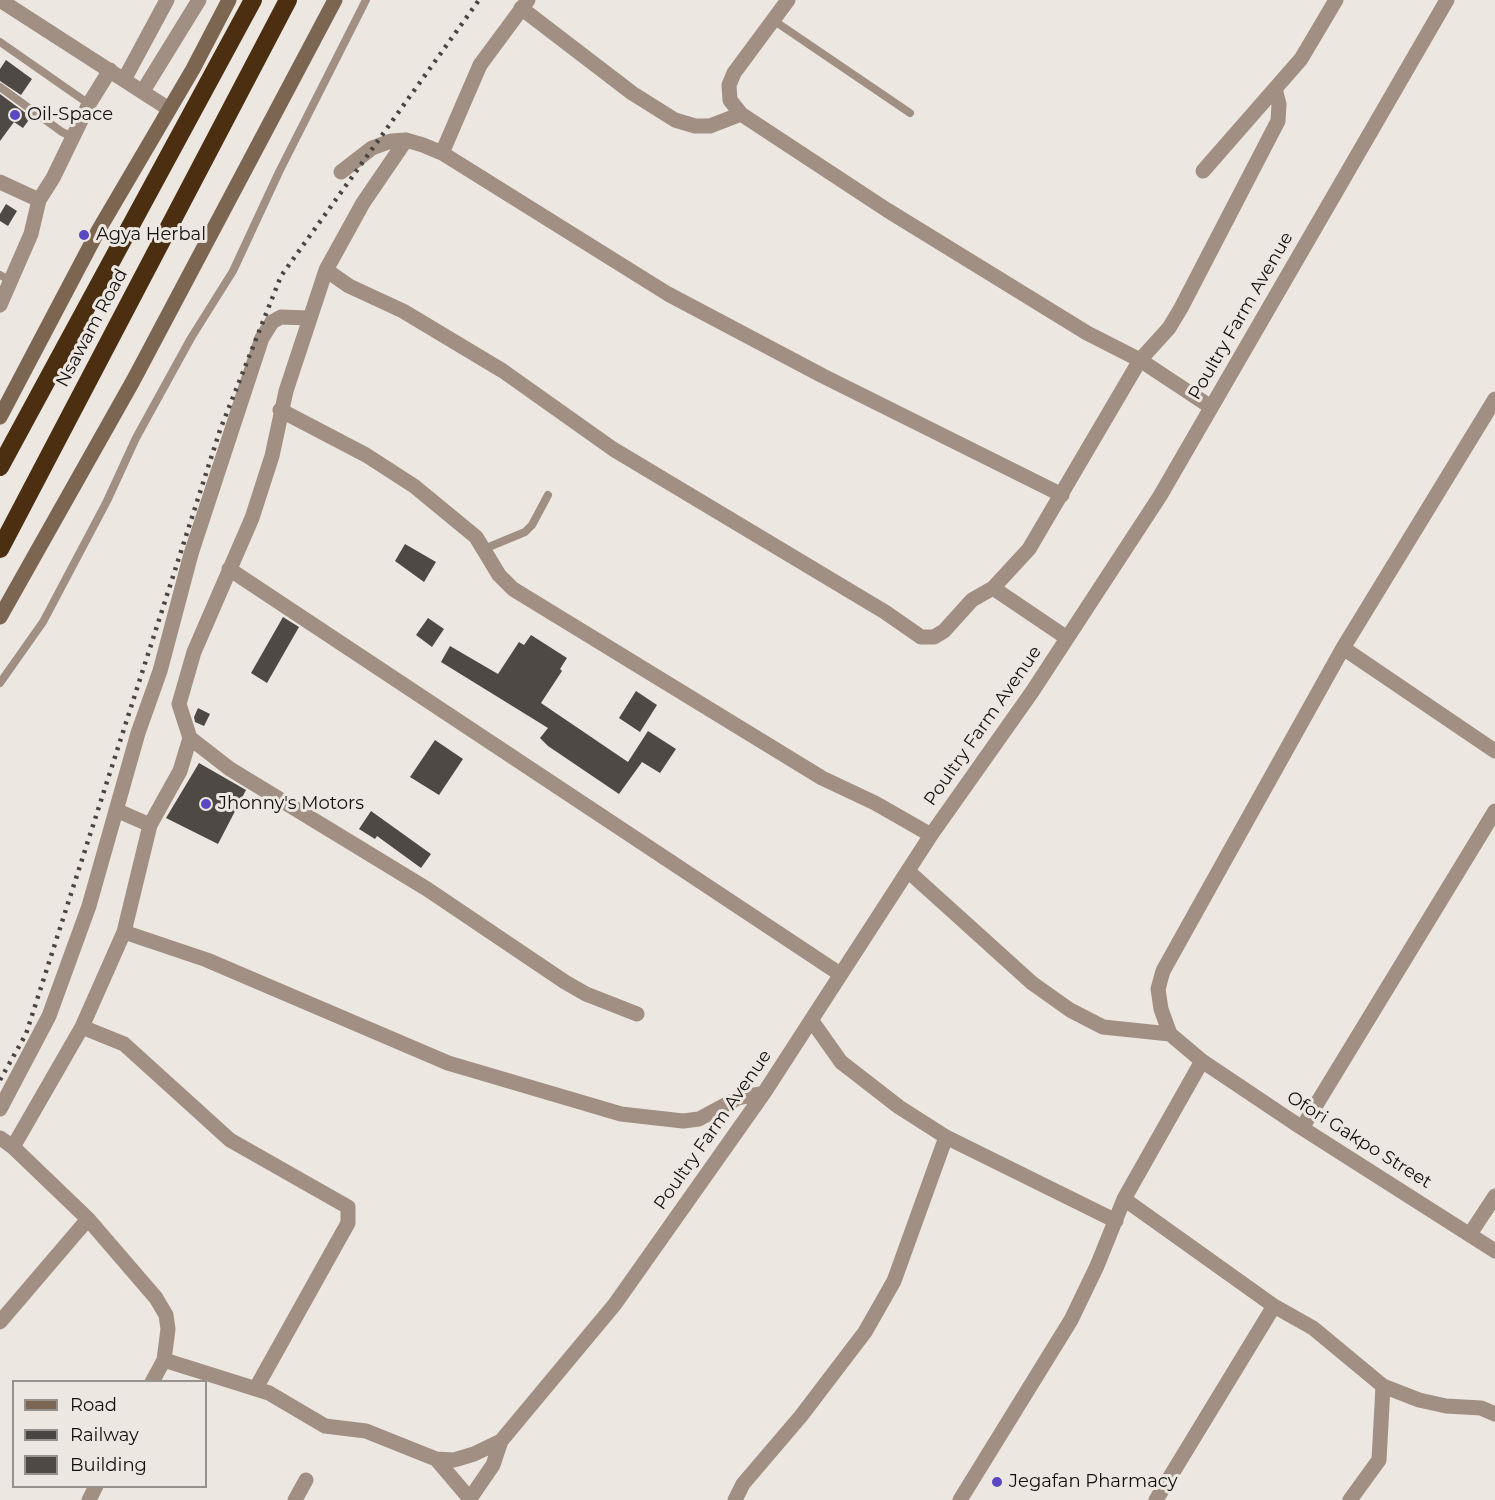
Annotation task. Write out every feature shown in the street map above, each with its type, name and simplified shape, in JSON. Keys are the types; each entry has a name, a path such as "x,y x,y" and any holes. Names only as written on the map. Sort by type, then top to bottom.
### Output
{"highway":[{"name":"Nsawam Road","path":"0,468 253,0"},
{"name":"Nsawam Road","path":"0,549 288,0"}],"main road":[{"path":"0,417 98,231 229,0"},
{"path":"0,617 133,381 335,0"}],"street":[{"path":"0,0 125,78 169,109"},
{"path":"125,78 166,0"},
{"path":"143,91 199,0"},
{"path":"788,0 734,73 729,85 730,100 741,114 887,210 1079,328 1140,360 1211,407"},
{"path":"1203,171 1301,59 1336,0"},
{"name":"Poultry Farm Avenue","path":"501,1441 615,1304 764,1093 931,835 1067,638 1160,496 1447,0"},
{"path":"441,153 480,65 525,4 633,93 675,120 695,126 710,126 741,114"},
{"path":"0,305 6,278 31,234 39,200 53,178 88,104 110,70"},
{"path":"326,270 350,286 403,311 502,371 613,449 885,612 921,637 934,637 944,631 972,600 993,588 1029,549 1140,360 1169,328 1261,158 1278,121 1279,104 1275,90"},
{"path":"406,140 363,203 326,270 280,411 272,456 252,518 203,628 179,704 190,738 230,769 427,889 565,982 586,994 637,1014"},
{"path":"341,172 372,148 391,141 406,140 441,153 668,294 823,376 1062,495"},
{"path":"0,182 39,200"},
{"path":"0,1109 49,1016 89,906 138,733 160,671 191,554 262,338 272,322 281,317 309,318"},
{"path":"908,871 1032,983 1070,1010 1103,1027 1170,1034 1161,1009 1158,989 1162,970 1343,648 1495,399"},
{"path":"280,411 366,455 414,486 476,537 499,575 513,589 822,777 875,802 931,835"},
{"path":"229,569 492,742 712,892 840,974"},
{"path":"993,588 1067,638"},
{"path":"1343,648 1495,751"},
{"path":"160,671 186,680"},
{"path":"13,1147 82,1027 124,932 150,825 180,771 190,738"},
{"path":"116,810 150,825"},
{"path":"1302,1128 1495,811"},
{"path":"124,932 207,960 448,1063 606,1111 683,1121 699,1119 738,1098 764,1093"},
{"path":"812,1021 841,1062 870,1087 946,1137 1116,1221"},
{"path":"82,1027 124,1044 230,1140 348,1207 348,1223 256,1388"},
{"name":"Ofori Gakpo Street","path":"1170,1034 1202,1061 1302,1128 1495,1251"},
{"path":"960,1500 1071,1320 1124,1199 1202,1061"},
{"path":"735,1500 742,1484 801,1416 865,1332 894,1281 946,1137"},
{"path":"0,1138 13,1147 88,1219 156,1298 166,1315 168,1329 164,1360 153,1380"},
{"path":"1470,1234 1495,1196"},
{"path":"1124,1199 1274,1306 1313,1328 1383,1386 1419,1400 1446,1406 1481,1408 1495,1414"},
{"path":"0,1322 88,1219"},
{"path":"1155,1500 1274,1306"},
{"path":"164,1360 256,1388 325,1426 366,1431 436,1459 454,1460 474,1454 501,1441"},
{"path":"1350,1500 1379,1460 1383,1386"},
{"path":"436,1459 470,1500 493,1465 501,1441"},
{"path":"295,1500 306,1480"}],"lane":[{"path":"0,683 42,622 107,501 136,438 191,338 233,271 279,172 366,0"},
{"path":"773,20 910,112"},
{"path":"0,42 88,104"},
{"path":"0,87 62,132 73,136"},
{"path":"484,549 525,532 532,525 548,495"}],"building":[{"path":"6,60 32,79 21,95 0,81 0,69"},
{"path":"0,94 31,117 23,128 14,122 0,141"},
{"path":"6,204 17,211 8,226 0,221 0,214"},
{"path":"405,544 436,562 424,582 395,561"},
{"path":"283,617 299,627 267,683 251,673"},
{"path":"428,618 444,629 432,647 416,635"},
{"path":"531,635 567,658 560,669 562,671 541,703 628,762 648,731 676,749 660,773 642,762 619,794 548,746 540,738 548,728 441,662 450,646 498,674 519,642 524,645"},
{"path":"636,691 657,705 640,732 619,718"},
{"path":"198,708 210,714 204,726 195,722 194,717"},
{"path":"435,740 463,759 439,795 410,777"},
{"name":"Jhonny's Motors","path":"199,763 246,790 218,844 166,818"},
{"path":"371,811 431,854 421,868 377,836 375,839 359,829"}],"railway":[{"path":"0,1080 26,1034 220,430 281,276 479,0"}],"place":[{"name":"Oil-Space","path":"15,115"},
{"name":"Agya Herbal","path":"84,235"},
{"name":"Jhonny's Motors","path":"206,804"},
{"name":"Jegafan Pharmacy","path":"997,1482"}]}
